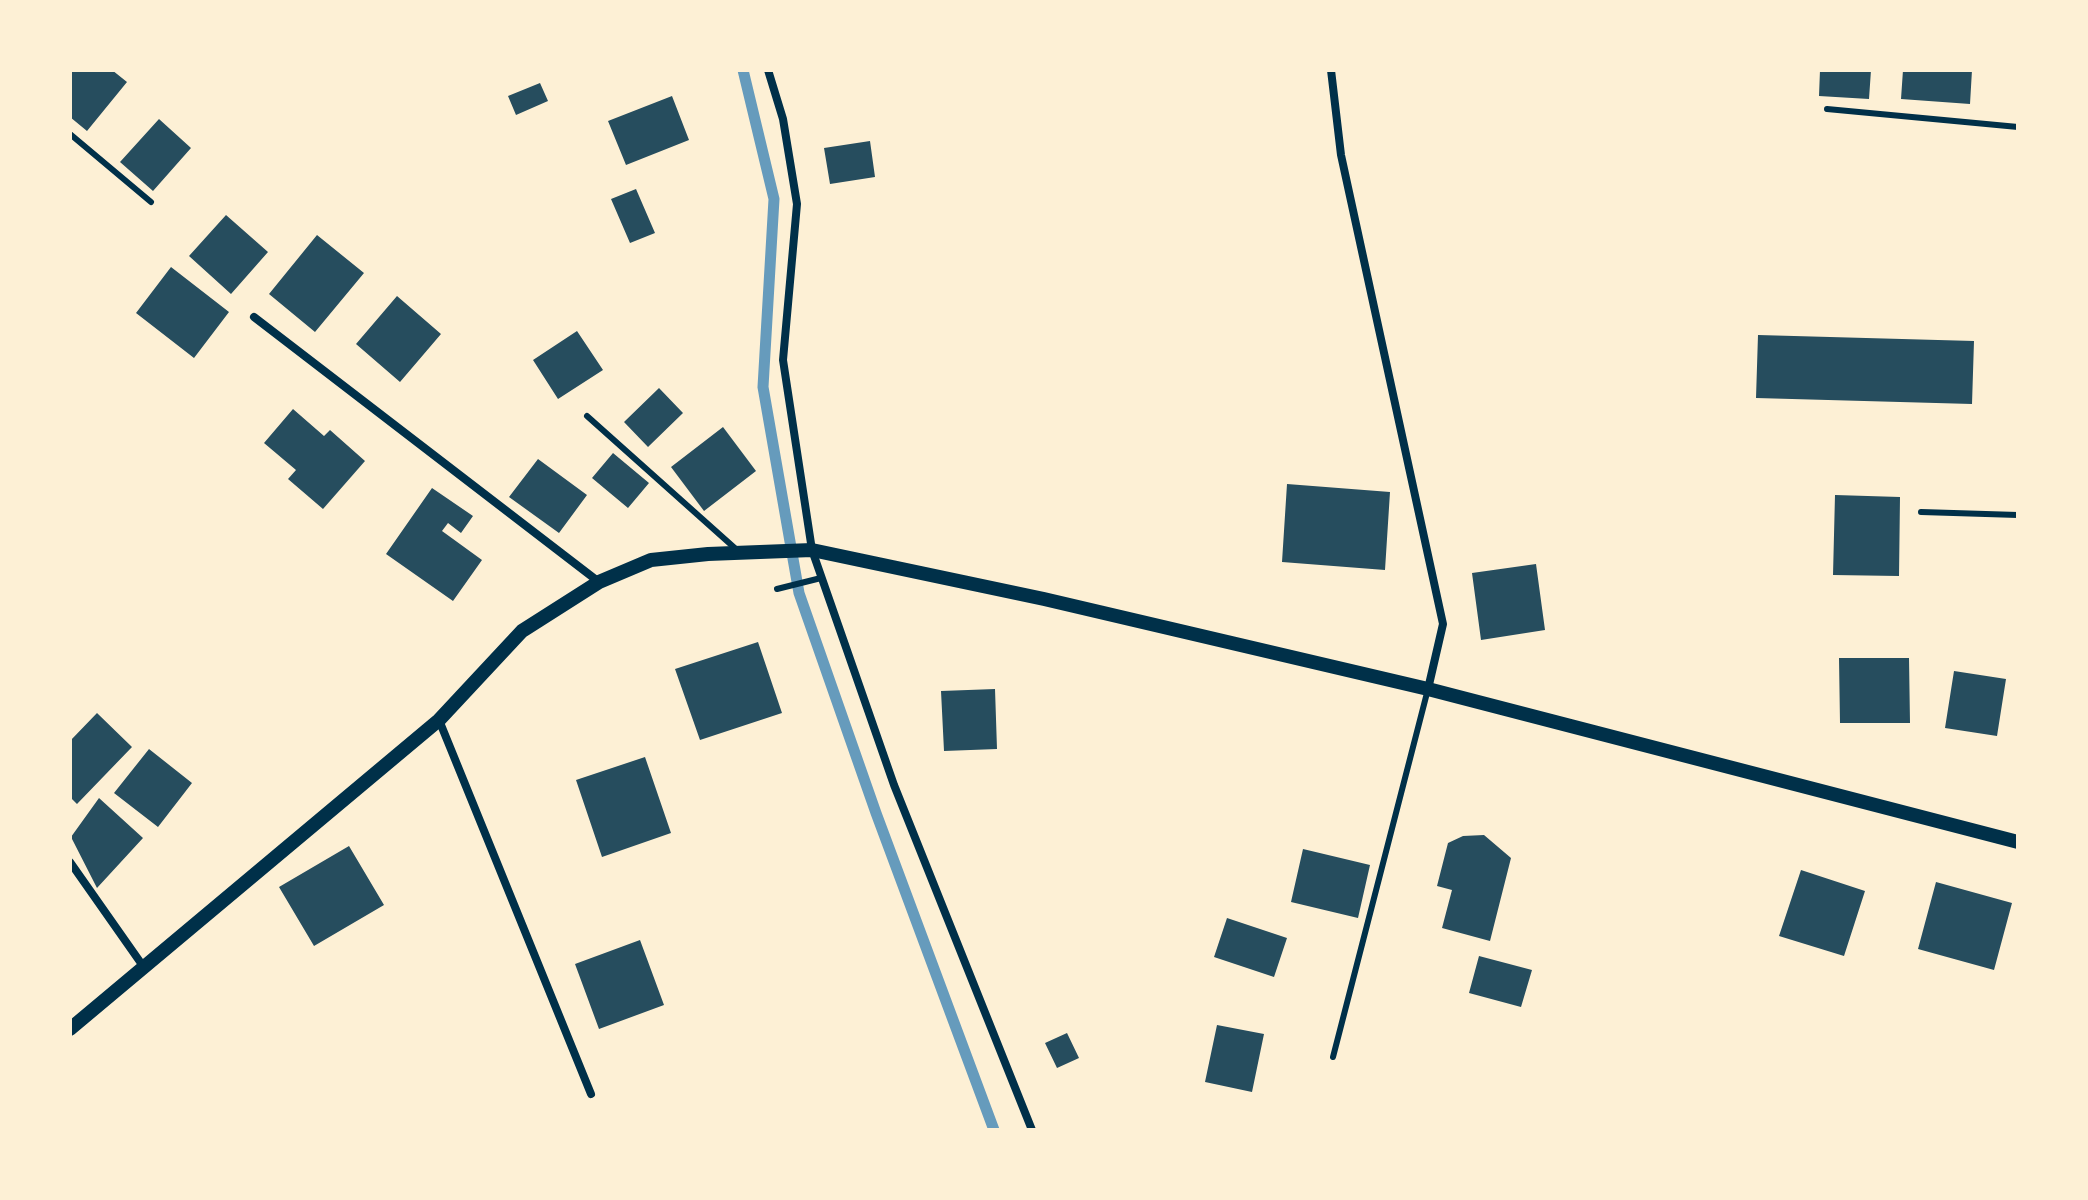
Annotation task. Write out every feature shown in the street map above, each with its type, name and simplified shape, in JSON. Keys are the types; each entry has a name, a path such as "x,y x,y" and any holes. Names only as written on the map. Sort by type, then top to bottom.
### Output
{"street":[{"path":"768,70 783,119 797,204 783,360 812,550 894,785 1032,1130"},
{"path":"1331,70 1341,155 1443,624 1428,689"},
{"path":"254,317 599,582"},
{"path":"70,1029 439,720 522,631 599,582 651,560 812,550 1044,599 1428,689 2018,842"},
{"path":"439,720 591,1094"},
{"path":"70,862 143,966"}],"lane":[{"path":"1827,109 2018,127"},
{"path":"70,134 151,202"},
{"path":"587,416 740,553"},
{"path":"1921,512 2018,515"},
{"path":"777,589 821,578"},
{"path":"1333,1057 1428,689"}],"building":[{"path":"70,70 112,70 127,82 87,131 70,117"},
{"path":"1820,70 1871,70 1869,99 1819,96"},
{"path":"1903,70 1972,70 1970,104 1901,99"},
{"path":"540,83 548,101 516,115 508,96"},
{"path":"672,96 689,140 626,165 608,121"},
{"path":"159,119 191,148 153,191 120,162"},
{"path":"870,141 875,177 830,184 824,148"},
{"path":"636,189 655,233 630,243 611,199"},
{"path":"226,215 268,252 231,294 189,256"},
{"path":"317,235 364,273 315,332 269,294"},
{"path":"171,267 229,312 194,358 136,313"},
{"path":"397,296 441,334 400,382 356,344"},
{"path":"577,331 603,370 558,399 533,360"},
{"path":"1758,335 1974,341 1972,404 1756,398"},
{"path":"659,388 683,413 648,447 624,422"},
{"path":"293,409 324,436 330,430 365,461 323,509 288,479 296,470 264,443"},
{"path":"723,427 756,471 704,511 671,467"},
{"path":"613,453 649,483 628,508 592,478"},
{"path":"538,459 587,495 559,533 509,497"},
{"path":"1287,484 1390,492 1385,570 1282,562"},
{"path":"432,488 473,516 461,533 448,523 442,531 482,560 453,601 386,554"},
{"path":"1835,495 1900,497 1899,576 1833,575"},
{"path":"1536,564 1545,630 1481,640 1472,573"},
{"path":"758,642 782,713 700,740 675,669"},
{"path":"1839,658 1909,658 1910,723 1840,723"},
{"path":"1954,671 2006,679 1997,736 1945,728"},
{"path":"995,689 997,749 944,751 941,691"},
{"path":"97,713 132,747 77,804 70,797 70,741"},
{"path":"149,749 192,783 158,827 114,793"},
{"path":"645,757 671,833 602,857 576,780"},
{"path":"99,798 143,838 97,888 71,837"},
{"path":"1484,835 1511,858 1490,941 1442,928 1452,890 1437,886 1448,843 1463,836"},
{"path":"349,846 384,905 314,946 279,887"},
{"path":"1303,849 1370,865 1358,918 1291,902"},
{"path":"1801,870 1865,891 1844,956 1779,936"},
{"path":"1936,882 2012,903 1994,970 1918,949"},
{"path":"1227,918 1287,938 1274,977 1214,957"},
{"path":"640,940 664,1005 599,1029 575,964"},
{"path":"1479,956 1532,970 1521,1007 1469,993"},
{"path":"1217,1025 1264,1034 1252,1092 1205,1082"},
{"path":"1067,1033 1079,1058 1057,1068 1045,1043"}],"waterway":[{"path":"743,70 774,199 763,387 799,593 876,813 994,1130"}]}
